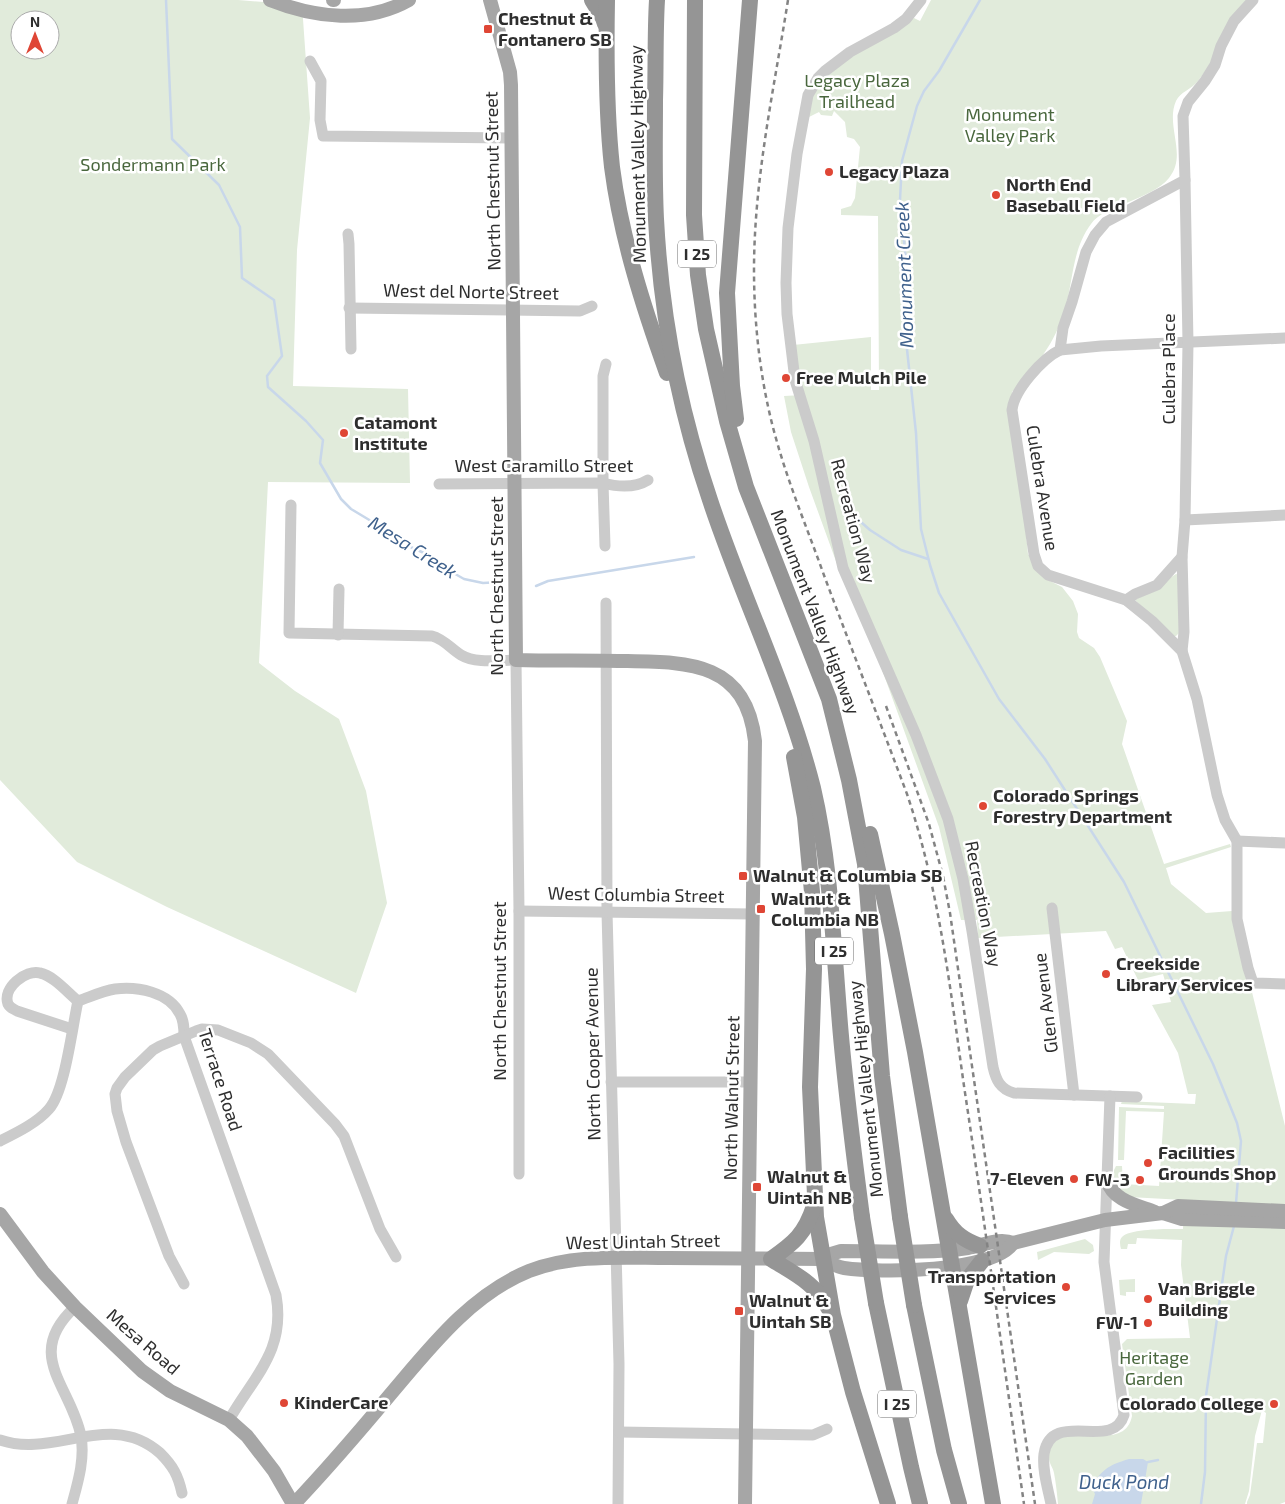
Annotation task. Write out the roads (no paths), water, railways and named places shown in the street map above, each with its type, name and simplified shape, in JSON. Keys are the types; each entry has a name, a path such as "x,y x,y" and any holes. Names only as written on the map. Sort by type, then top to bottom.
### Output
{"highway":[{"path":"592,0 603,18 607,30"},
{"path":"607,0 610,146 620,215 643,302 690,437"},
{"path":"746,486 732,386 727,293 750,0"},
{"name":"Monument Valley Highway","path":"657,7 656,219 668,337 690,437 728,550 782,689 802,751 820,823 832,929 845,1088 862,1216 876,1303 908,1458 920,1504"},
{"name":"Monument Valley Highway","path":"694,8 694,196 698,275 706,329 715,372 746,486 829,698 840,737 858,820 865,864 882,1076 900,1216 914,1305 944,1450 959,1504"},
{"path":"782,689 805,817 810,864 814,969 810,1087 815,1202 833,1315 853,1392 888,1504"},
{"path":"840,737 862,797 915,1052 993,1504"},
{"path":"815,1202 809,1222 800,1236 771,1259 811,1284 825,1300 833,1315"},
{"path":"944,1214 958,1236 981,1253 967,1280 959,1303"}],"main road":[{"path":"270,0 312,13 343,17 372,14 395,8 409,0"},
{"name":"North Chestnut Street","path":"490,0 510,72 516,660"},
{"name":"North Walnut Street","path":"516,660 670,662 697,666 722,678 740,696 751,718 755,741 745,1504"},
{"path":"1107,1180 1110,1188 1116,1195 1161,1213"},
{"name":"West Uintah Street","path":"823,1259 841,1251 949,1250 1000,1254 1013,1243 1105,1220 1161,1213 1278,1216"},
{"name":"Mesa Road","path":"0,1214 42,1272 142,1371 170,1391 229,1420 247,1436 274,1471 294,1504"},
{"name":"West Uintah Street","path":"294,1504 327,1469 427,1351 464,1313 479,1300 514,1278 550,1264 585,1259 616,1258 823,1259 844,1268 887,1270 952,1267 981,1253"}],"street":[{"name":"Recreation Way","path":"921,0 906,19 894,28 850,52 825,71 808,95 797,154 788,228 786,283 788,323 795,380 814,441 843,568 916,735 948,819 963,879 993,1067 998,1082 1002,1087 1014,1092 1074,1095"},
{"path":"1253,0 1234,21 1221,46 1215,65 1185,107 1183,116 1185,180 1106,222 1095,235 1086,252 1063,328 1060,350 1068,348 1285,338"},
{"path":"310,61 321,81 320,120 323,136 512,138"},
{"name":"Culebra Place","path":"1182,651 1184,632 1182,557 1185,520 1188,343 1185,180"},
{"path":"348,234 351,349"},
{"name":"West del Norte Street","path":"349,308 580,311 592,306"},
{"name":"Culebra Avenue","path":"1060,350 1047,358 1018,391 1012,410 1034,554 1038,566 1048,575 1126,600 1152,621 1182,651 1197,699 1217,795 1226,820 1237,841 1237,919 1253,983 1285,984"},
{"path":"605,546 603,376 606,364"},
{"name":"West Caramillo Street","path":"439,484 514,483 639,486 648,480"},
{"path":"291,505 289,633 432,636 439,638 458,654 467,658 476,660 516,660"},
{"path":"1185,520 1285,515"},
{"path":"1126,600 1157,585 1182,557"},
{"path":"338,635 339,589"},
{"name":"North Cooper Avenue","path":"606,603 607,912 616,1258 619,1432 618,1504"},
{"name":"North Chestnut Street","path":"516,660 519,911 519,1174"},
{"path":"1237,841 1285,843"},
{"name":"Glen Avenue","path":"1052,908 1074,1095"},
{"name":"West Columbia Street","path":"519,911 752,914"},
{"path":"0,1141 37,1118 48,1110 54,1102 62,1083 78,1001 50,978 38,972 26,974 20,978 8,995 7,1002 10,1007 72,1029"},
{"name":"Terrace Road","path":"78,1001 115,989 127,988 150,992 163,997 177,1009 184,1024 184,1036 276,1295 278,1308 276,1338 272,1350 266,1363 229,1420"},
{"path":"184,1284 169,1256 126,1142 115,1101 115,1094 120,1082 153,1050 167,1042 202,1029 218,1030 268,1054 341,1130 380,1229 396,1257"},
{"path":"611,1082 751,1082"},
{"path":"1074,1095 1137,1097"},
{"path":"1051,1504 1044,1460 1048,1442 1056,1434 1066,1431 1112,1430 1119,1425 1124,1415 1105,1271 1110,1096"},
{"path":"72,1504 81,1467 81,1437 76,1418 56,1377 51,1357 53,1339 57,1330 67,1314 76,1307"},
{"path":"619,1432 813,1435 828,1429"},
{"path":"0,1440 12,1444 30,1445 81,1437 122,1434 142,1441 158,1451 179,1477 182,1492"}],"water":[{"name":"Duck Pond","path":"1129,1459 1143,1459 1148,1462 1141,1504 1092,1504 1095,1494 1091,1486 1103,1471 1116,1463"}],"waterway":[{"path":"166,0 172,139 219,185 240,227 242,278 274,300 282,356 267,376 268,387 306,421 323,440 320,463 341,499 351,509 381,527 395,540 433,557 450,571 464,579 483,583 501,582"},
{"name":"Monument Creek","path":"980,0 939,71 924,91 917,106 902,161 900,200 906,261 906,340 916,433 921,529 939,593 999,699 1045,759 1124,882 1213,1064 1237,1123 1241,1141 1236,1203"},
{"name":"Mesa Creek","path":"853,515 870,530 901,550 928,559"},
{"name":"Mesa Creek","path":"536,586 548,581 694,557"},
{"name":"Monument Creek","path":"1201,1504 1205,1472 1206,1396 1226,1256 1234,1226"},
{"path":"1148,1462 1158,1460"}],"railway":[{"path":"788,0 757,202 754,270 755,313 763,378 771,421 788,476 907,794 927,866 948,975 1024,1504"},
{"path":"886,706 929,824 943,876 950,913 1035,1504"}],"place":[{"name":"Chestnut & Fontanero SB","path":"488,29"},
{"name":"Legacy Plaza","path":"829,172"},
{"name":"North End Baseball Field","path":"996,195"},
{"name":"Free Mulch Pile","path":"786,378"},
{"name":"Catamont Institute","path":"344,433"},
{"name":"Colorado Springs Forestry Department","path":"983,806"},
{"name":"Walnut & Columbia SB","path":"743,876"},
{"name":"Walnut & Columbia NB","path":"761,909"},
{"name":"Creekside Library Services","path":"1106,974"},
{"name":"Facilities Grounds Shop","path":"1148,1163"},
{"name":"7-Eleven","path":"1074,1179"},
{"name":"FW-3","path":"1140,1180"},
{"name":"Walnut & Uintah NB","path":"757,1187"},
{"name":"Transportation Services","path":"1066,1287"},
{"name":"Van Briggle Building","path":"1148,1299"},
{"name":"Walnut & Uintah SB","path":"739,1311"},
{"name":"FW-1","path":"1148,1323"},
{"name":"KinderCare","path":"284,1403"},
{"name":"Colorado College","path":"1274,1404"}],"park label":[{"name":"Legacy Plaza Trailhead","path":"857,91"},
{"name":"Monument Valley Park","path":"1010,125"},
{"name":"Sondermann Park","path":"153,165"},
{"name":"Heritage Garden","path":"1154,1368"}]}
